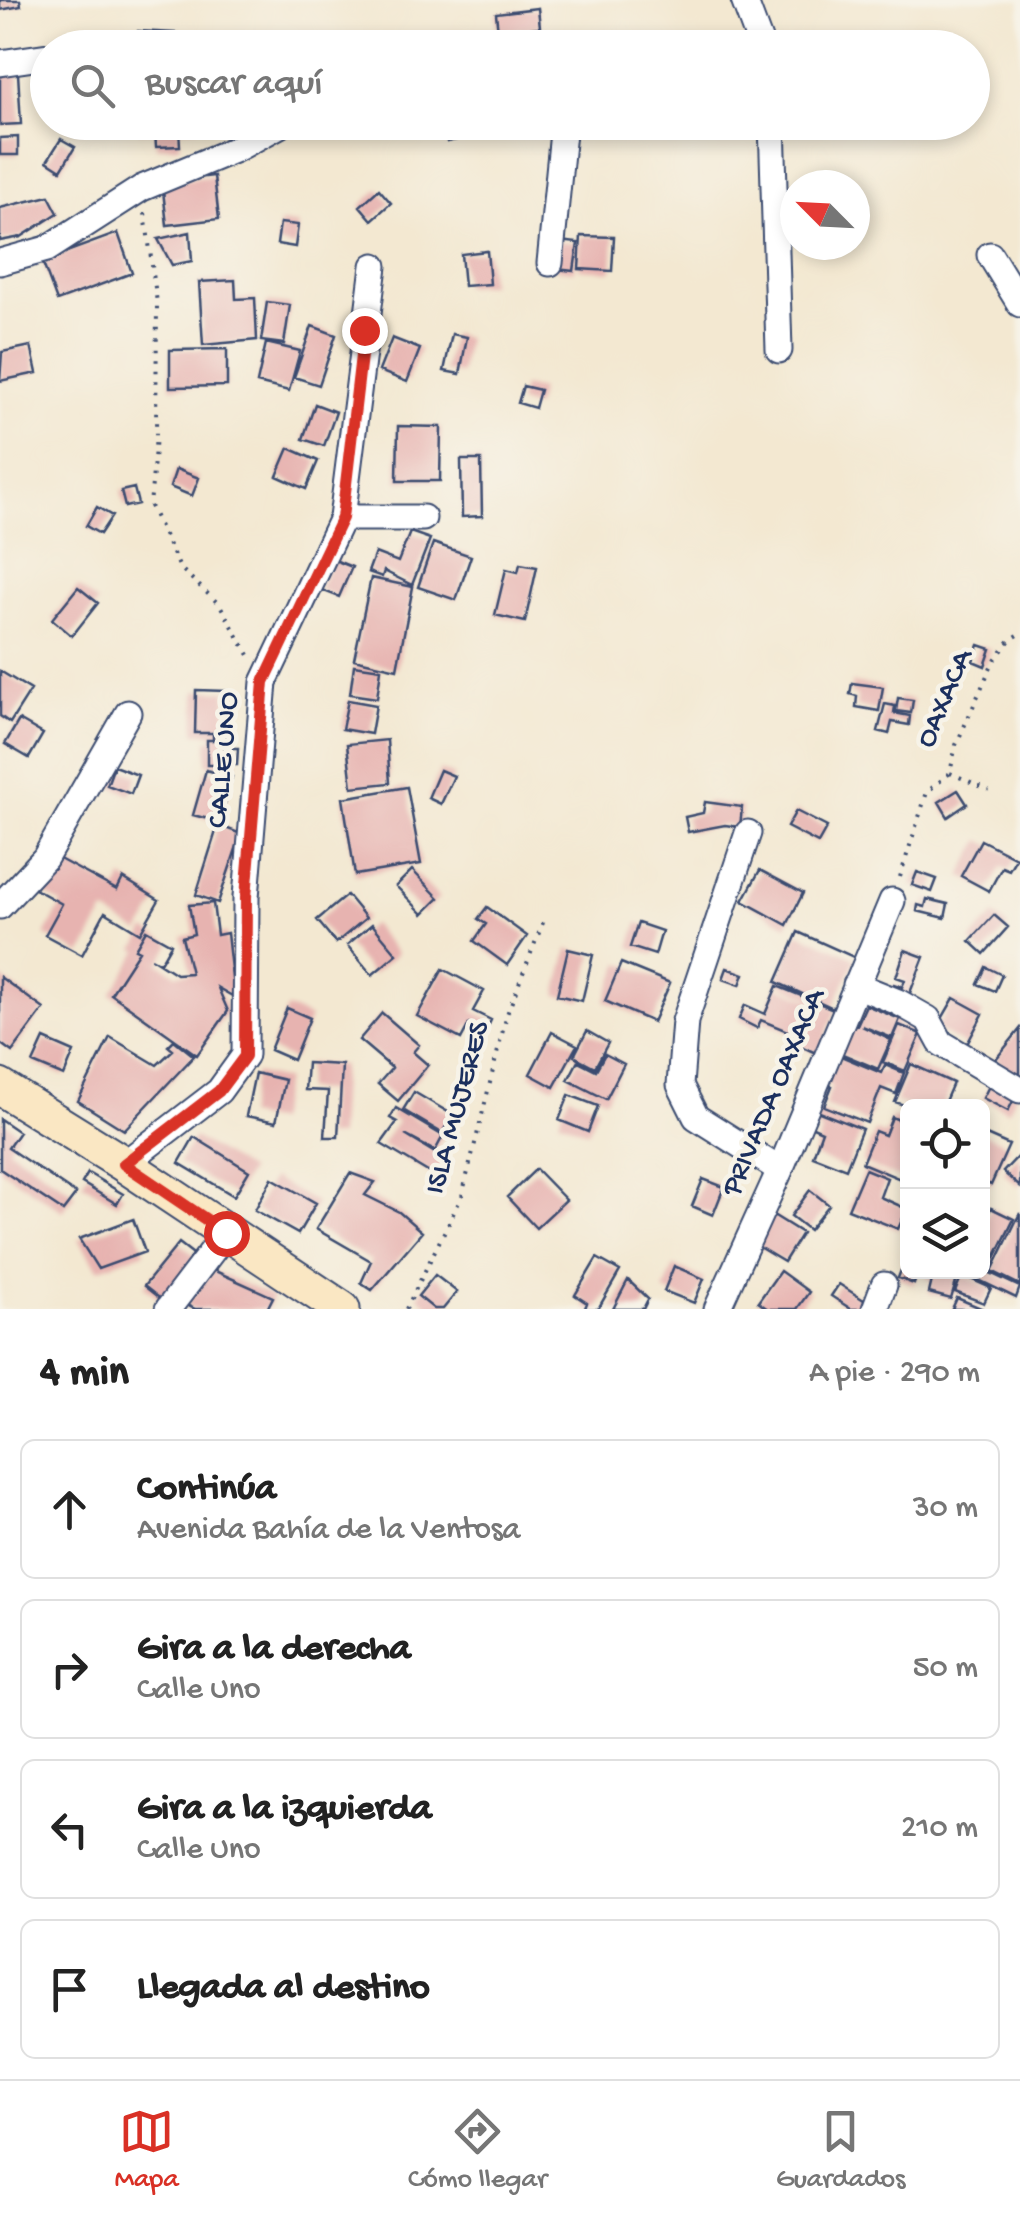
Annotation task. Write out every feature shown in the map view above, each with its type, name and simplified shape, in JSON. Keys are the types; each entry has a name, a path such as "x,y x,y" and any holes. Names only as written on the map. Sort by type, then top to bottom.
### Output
{"main road":[{"path":"0,1087 342,1309"}],"street":[{"path":"744,0 755,30"},
{"path":"0,63 30,59"},
{"path":"0,262 48,249 142,188 252,140"},
{"path":"550,263 562,140"},
{"path":"773,140 779,350"},
{"path":"990,255 1020,304"},
{"name":"CALLE UNO","path":"124,1164 219,1091 245,1056 246,897 264,682 342,518 374,266"},
{"path":"342,518 423,518"},
{"path":"0,906 45,858 128,713"},
{"path":"748,832 685,1022 680,1085 696,1116 780,1170"},
{"name":"PRIVADA OAXACA","path":"717,1309 780,1170 892,901"},
{"path":"856,985 898,1002 928,1020 941,1043 1020,1090"},
{"path":"168,1309 226,1233"}],"path":[{"path":"142,188 157,302 156,436 150,506 180,568 220,605 264,682"},
{"name":"OAXACA","path":"892,901 926,792 950,773 956,745 993,662 1010,640 1020,634"},
{"path":"950,773 989,790"},
{"name":"ISLA MUJERES","path":"406,1309 462,1196 507,1014 546,915"}],"building":[{"path":"0,0 20,0 21,6 0,10"},
{"path":"538,8 540,27 498,30 496,13"},
{"path":"18,73 21,124 0,125 0,74"},
{"path":"18,137 18,155 0,155 0,138"},
{"path":"60,140 75,147 61,170 47,161"},
{"path":"156,140 180,140 180,146 156,147"},
{"path":"214,176 219,219 167,225 162,182"},
{"path":"379,189 391,203 372,220 360,206"},
{"path":"49,196 58,213 21,237 0,241 0,208"},
{"path":"280,223 298,225 295,247 277,244"},
{"path":"190,232 192,261 172,265 158,239"},
{"path":"118,233 132,273 57,301 42,261"},
{"path":"581,236 614,237 612,271 579,269"},
{"path":"559,241 578,243 574,271 556,269"},
{"path":"487,251 490,284 464,286 461,254"},
{"path":"235,280 236,299 255,298 257,340 203,345 199,282"},
{"path":"267,302 290,305 284,344 261,341"},
{"path":"312,326 336,335 319,385 294,377"},
{"path":"452,334 467,337 460,374 444,371"},
{"path":"392,338 420,349 407,382 379,371"},
{"path":"266,343 300,351 289,391 257,383"},
{"path":"31,346 37,373 0,381 2,352"},
{"path":"227,349 227,386 170,387 170,350"},
{"path":"523,386 540,390 535,408 518,403"},
{"path":"315,404 336,412 324,446 303,439"},
{"path":"398,426 441,427 440,481 397,481"},
{"path":"289,448 318,461 306,489 277,476"},
{"path":"461,460 481,460 482,516 462,517"},
{"path":"176,469 199,478 192,496 170,487"},
{"path":"134,488 138,504 125,507 121,491"},
{"path":"97,507 112,516 100,534 86,526"},
{"path":"410,532 430,539 412,585 384,571 382,577 368,572 375,553 398,562"},
{"path":"433,543 471,556 456,600 418,587"},
{"path":"332,559 352,567 339,597 319,589"},
{"path":"520,564 537,567 525,622 495,615 506,569 518,572"},
{"path":"371,578 413,587 397,669 354,659"},
{"path":"78,587 98,603 72,636 52,619"},
{"path":"979,645 991,649 985,666 973,661"},
{"path":"354,665 381,669 377,698 350,694"},
{"path":"0,671 31,690 10,723 0,716"},
{"path":"852,683 883,687 879,711 856,707 857,696 850,694"},
{"path":"196,690 226,691 225,748 238,748 237,765 207,765 207,740 213,740 213,733 195,733"},
{"path":"898,698 913,700 911,713 896,711"},
{"path":"348,700 376,705 371,734 342,729"},
{"path":"885,704 895,706 894,713 910,716 909,725 892,722 889,734 878,731"},
{"path":"19,720 43,734 29,758 5,744"},
{"path":"387,740 390,783 352,787 347,744"},
{"path":"114,766 138,775 131,794 107,785"},
{"path":"206,770 232,777 220,822 193,815"},
{"path":"440,770 454,776 441,804 428,798"},
{"path":"407,787 421,864 355,875 343,798"},
{"path":"958,790 967,804 948,817 939,802"},
{"path":"705,802 742,807 740,827 725,825 688,832 685,817 703,813"},
{"path":"796,811 827,827 818,843 787,827"},
{"path":"218,825 241,834 218,903 196,895"},
{"path":"981,840 1016,858 1009,870 1002,867 989,891 961,876"},
{"path":"52,855 117,890 123,878 159,900 140,933 105,912 82,955 45,935 62,904 35,889"},
{"path":"412,870 439,898 423,914 396,886"},
{"path":"760,870 803,893 787,925 743,901"},
{"path":"917,872 937,879 932,892 912,885"},
{"path":"347,895 366,918 336,943 317,920"},
{"path":"927,899 948,904 945,918 917,911 918,905 925,907"},
{"path":"213,903 217,935 227,933 234,997 218,988 228,1011 197,1055 111,994 139,951 135,949 146,930 171,944 160,963 151,958 176,974 191,973 182,937 194,934 189,905"},
{"path":"487,907 527,936 507,965 474,941 486,924 478,919"},
{"path":"994,915 1008,927 984,954 970,941"},
{"path":"638,923 662,931 655,955 630,947"},
{"path":"372,924 397,954 372,975 347,945"},
{"path":"798,932 856,958 833,1008 776,982"},
{"path":"568,949 593,955 582,1001 557,995"},
{"path":"905,950 924,957 908,998 891,992 894,984 902,987 905,980 896,977"},
{"path":"621,963 670,983 653,1022 605,1001"},
{"path":"986,967 1002,975 995,991 978,984"},
{"path":"727,968 744,974 740,985 723,979"},
{"path":"443,969 484,991 473,1011 491,1020 485,1033 469,1024 461,1039 417,1016"},
{"path":"0,977 44,1009 12,1052 0,1043"},
{"path":"777,986 836,1010 818,1054 794,1043 797,1035 761,1020 757,1028 739,1019 745,1005 765,1014"},
{"path":"954,998 983,1014 966,1046 936,1029"},
{"path":"866,1005 900,1019 892,1038 862,1026 891,1040 878,1069 840,1053"},
{"path":"287,1008 310,1018 293,1060 270,1050"},
{"path":"382,1013 419,1045 413,1052 428,1065 398,1101 378,1084 392,1068 359,1040"},
{"path":"899,1025 921,1034 905,1071 883,1062"},
{"path":"1020,1029 1020,1079 996,1059"},
{"path":"587,1031 608,1043 595,1067 574,1056"},
{"path":"552,1032 577,1045 554,1087 530,1074"},
{"path":"110,1037 157,1065 173,1050 168,1046 174,1040 194,1056 124,1130 78,1101"},
{"path":"44,1039 74,1052 64,1076 33,1063"},
{"path":"605,1054 624,1064 606,1099 568,1080 578,1061 596,1070"},
{"path":"841,1056 881,1073 885,1065 904,1073 896,1094 881,1088 867,1123 824,1106 832,1086 823,1083"},
{"path":"307,1063 342,1065 338,1137 325,1137 328,1091 305,1090"},
{"path":"911,1064 953,1083 946,1099 895,1102"},
{"path":"255,1073 285,1080 276,1122 246,1116"},
{"path":"991,1082 1016,1095 1008,1111 983,1098"},
{"path":"414,1092 453,1115 442,1133 403,1110"},
{"path":"569,1095 598,1106 588,1132 559,1120"},
{"path":"396,1108 443,1136 435,1151 405,1135 453,1164 443,1181 381,1144 397,1122 390,1118"},
{"path":"812,1109 862,1129 846,1169 813,1156 822,1131 806,1124"},
{"path":"892,1117 900,1120 900,1179 862,1163 875,1131 885,1135"},
{"path":"0,1119 19,1132 8,1148 76,1194 63,1211 0,1169"},
{"path":"194,1137 249,1171 234,1196 179,1163"},
{"path":"990,1137 1009,1145 990,1185"},
{"path":"1020,1154 1020,1187 1003,1172"},
{"path":"536,1169 566,1200 536,1228 507,1197"},
{"path":"865,1169 887,1178 880,1197 900,1206 900,1225 898,1229 848,1209"},
{"path":"88,1173 123,1194 117,1204 82,1183"},
{"path":"350,1173 375,1182 365,1195 399,1212 422,1232 372,1290 361,1283 371,1261 316,1229"},
{"path":"272,1178 316,1203 298,1234 255,1210"},
{"path":"703,1179 724,1187 713,1215 692,1206"},
{"path":"810,1190 829,1205 809,1230 791,1216"},
{"path":"990,1210 1014,1219 990,1268"},
{"path":"770,1213 802,1233 784,1262 752,1243"},
{"path":"1020,1213 1020,1285 992,1271"},
{"path":"133,1219 145,1252 98,1269 79,1239"},
{"path":"179,1243 197,1257 163,1301 144,1286"},
{"path":"597,1258 620,1271 598,1309 587,1309 587,1303 575,1295"},
{"path":"674,1266 704,1279 694,1303 664,1291"},
{"path":"213,1270 273,1297 267,1309 195,1309 186,1305"},
{"path":"780,1271 809,1292 797,1309 768,1309 758,1302"},
{"path":"990,1273 1020,1287 1016,1298 977,1279 990,1279"},
{"path":"435,1275 457,1292 443,1309 434,1309 418,1296"},
{"path":"929,1279 957,1279 951,1299 929,1293"},
{"path":"960,1279 991,1288 984,1303 955,1292"},
{"path":"628,1280 648,1299 643,1309 613,1309"},
{"path":"839,1284 870,1304 866,1309 851,1309 831,1296"},
{"path":"957,1298 983,1309 952,1309"}],"route":[{"path":"226,1233 124,1164 219,1091 245,1056 246,897 264,682 342,518 364,330"}]}
